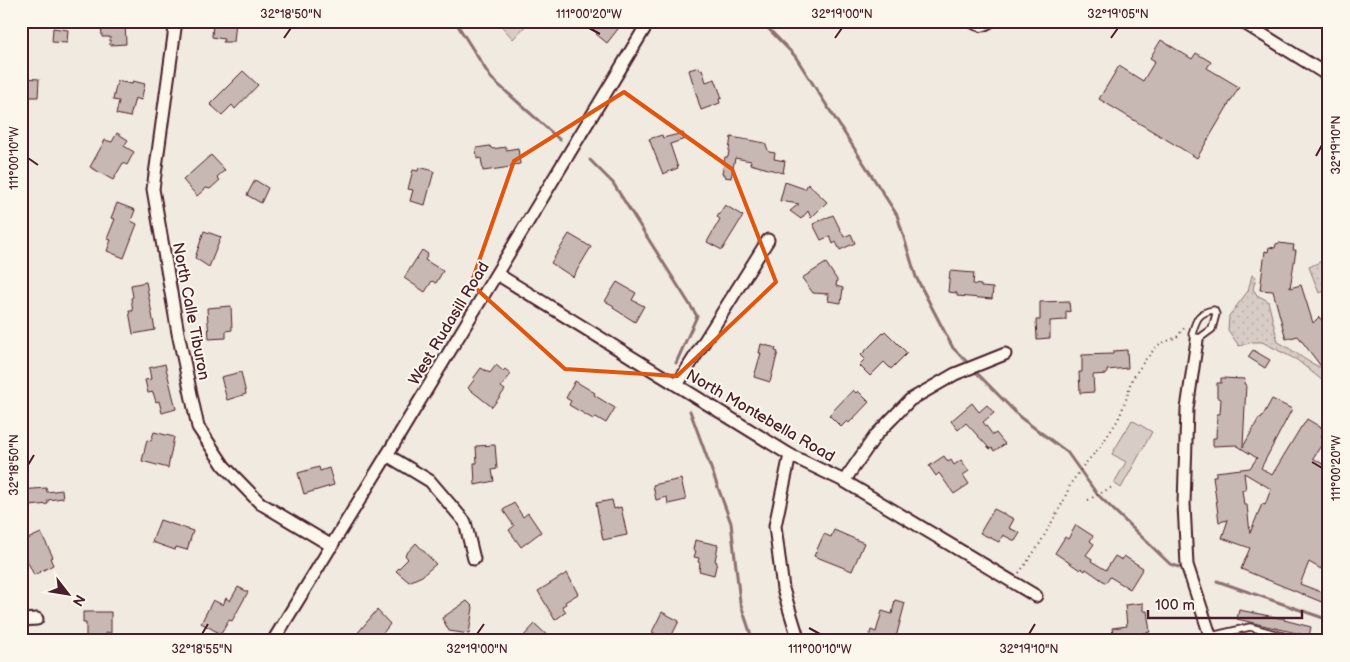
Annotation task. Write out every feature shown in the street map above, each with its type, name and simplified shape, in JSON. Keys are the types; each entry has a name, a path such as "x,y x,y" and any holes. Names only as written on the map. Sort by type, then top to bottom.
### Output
{"street":[{"name":"North Calle Tiburon","path":"176,21 153,189 178,333 198,427 224,466 260,503 332,546"},
{"name":"West Rudasill Road","path":"273,641 388,455 649,21"},
{"path":"1241,21 1329,76"},
{"path":"677,385 768,240"},
{"name":"North Montebella Road","path":"497,274 790,455 844,481 1036,596"},
{"path":"1197,340 1187,409 1184,512 1187,565 1211,639"},
{"path":"844,481 876,435 910,400 955,374 1004,354"},
{"path":"388,455 430,481 464,522 474,560"},
{"path":"790,455 775,526 783,589 799,641"},
{"path":"21,620 37,619"}],"lane":[{"path":"966,21 977,28 987,28 995,21"},
{"path":"1214,310 1216,314 1212,329 1197,340 1192,334 1195,321 1205,311 1214,310"},
{"path":"1211,639 1250,628 1301,641"}],"path":[{"path":"1013,582 1039,545 1064,502 1071,483 1100,447 1118,420 1131,381 1145,360 1158,345 1176,337 1188,323 1195,321"},
{"path":"1090,499 1112,487"}],"highlighted area":[{"path":"624,92 732,169 776,282 677,376 565,369 471,284 514,161"}],"shaded area":[{"path":"497,21 528,21 529,22 513,39"},
{"path":"1324,260 1329,264 1329,290 1319,293 1309,267"},
{"path":"1252,275 1256,277 1253,289 1257,295 1268,301 1278,342 1309,362 1329,369 1323,381 1297,360 1262,342 1253,342 1239,346 1228,330 1229,316 1248,291"},
{"path":"1132,420 1152,432 1121,488 1114,483 1126,462 1112,454"}],"building":[{"path":"101,21 125,21 126,44 110,45 110,37 102,37"},
{"path":"213,21 236,21 234,42 223,42 224,39 212,37"},
{"path":"594,21 616,21 621,25 607,43 590,27"},
{"path":"53,28 68,30 67,43 52,42"},
{"path":"1161,40 1192,59 1196,53 1211,62 1207,68 1239,87 1197,158 1099,99 1119,66 1143,81 1155,61 1150,58"},
{"path":"699,67 700,70 702,69 706,82 715,79 722,98 719,99 720,103 701,110 689,70"},
{"path":"243,71 258,85 235,109 232,105 222,115 210,104"},
{"path":"23,78 39,79 38,97 22,97"},
{"path":"117,81 132,84 133,81 145,84 141,100 135,98 130,117 116,114 119,101 113,100"},
{"path":"117,133 128,140 124,146 134,152 127,165 123,163 113,180 90,167 105,140 112,142"},
{"path":"683,133 685,139 670,144 678,168 663,174 649,139 662,135 663,138"},
{"path":"731,137 765,143 769,152 775,153 774,159 785,161 783,173 750,164 751,161 735,158 731,178 725,177 725,174 722,174 725,157 728,157"},
{"path":"490,146 492,149 506,147 506,150 518,148 520,164 483,171 481,158 477,159 476,148"},
{"path":"211,155 225,170 217,177 220,180 210,189 206,188 197,196 183,180"},
{"path":"419,167 434,171 425,205 410,201 413,190 408,189 413,170 418,171"},
{"path":"255,180 268,188 261,203 247,195"},
{"path":"785,182 805,189 808,184 827,202 811,218 808,211 801,219 790,211 799,204 780,201"},
{"path":"117,203 135,210 131,221 137,224 124,258 107,251 111,240 107,239 115,219 111,218"},
{"path":"725,205 743,216 722,250 707,242 720,219 717,217"},
{"path":"833,215 844,237 851,234 855,243 840,250 836,242 833,244 830,236 821,240 813,224"},
{"path":"204,231 221,237 209,267 195,258"},
{"path":"569,234 591,247 573,277 551,263"},
{"path":"1276,244 1294,245 1293,250 1296,250 1290,288 1301,285 1313,323 1319,317 1329,329 1329,368 1320,365 1298,336 1286,339 1273,291 1260,290 1265,251 1268,252 1269,247 1275,248"},
{"path":"422,250 428,254 425,260 443,271 436,283 432,281 425,292 404,278"},
{"path":"826,263 837,280 836,286 843,288 841,303 828,301 829,294 813,293 802,278"},
{"path":"950,271 974,273 973,284 993,288 992,299 957,296 957,293 948,292"},
{"path":"146,282 155,330 133,334 129,311 133,311 131,285"},
{"path":"617,282 636,293 632,300 644,306 635,322 605,301"},
{"path":"1069,301 1070,312 1066,311 1066,320 1050,321 1050,338 1037,339 1036,320 1040,320 1040,302"},
{"path":"231,306 232,330 226,331 226,338 209,339 207,308"},
{"path":"885,331 907,353 891,369 884,362 870,376 859,365 865,359 861,355"},
{"path":"761,344 776,348 775,351 778,352 770,382 754,377 761,353 759,353"},
{"path":"1127,350 1128,368 1107,370 1107,374 1093,375 1094,392 1080,393 1079,372 1082,372 1082,355 1113,354 1113,351"},
{"path":"1253,350 1270,360 1265,368 1248,357"},
{"path":"165,364 176,409 162,413 159,401 156,402 153,392 148,393 145,380 151,379 149,368"},
{"path":"496,365 503,371 505,369 511,374 501,387 505,390 492,407 468,388 481,368 490,373"},
{"path":"241,372 246,394 227,400 221,377"},
{"path":"1221,378 1245,379 1243,447 1272,399 1292,409 1261,468 1272,475 1307,419 1325,430 1321,436 1326,438 1313,458 1329,468 1329,479 1324,487 1329,490 1329,565 1324,562 1321,569 1309,562 1300,584 1329,595 1329,605 1241,569 1250,548 1222,538 1228,520 1219,522 1213,476 1216,476 1216,472 1250,468 1257,458 1236,445 1213,446 1213,438 1216,438 1217,414 1220,414 1221,399 1217,397 1217,383 1221,383","holes":["1244,473 1271,489 1265,505 1262,504 1250,533 1247,505 1244,505 1242,490 1246,490"]},
{"path":"575,381 615,408 606,423 596,417 593,419 569,405 571,401 566,398"},
{"path":"853,390 856,393 858,391 869,402 849,423 847,421 841,427 829,415"},
{"path":"972,403 979,412 987,405 994,413 983,422 993,435 996,433 1005,444 994,451 966,423 958,430 951,421"},
{"path":"154,432 174,437 168,468 142,461 147,440 151,441"},
{"path":"495,445 497,469 492,470 494,481 475,485 474,463 477,463 476,446"},
{"path":"944,456 948,462 951,460 954,465 961,460 969,471 963,475 969,484 954,494 939,473 936,476 929,466"},
{"path":"319,467 320,471 329,468 334,485 304,494 298,473"},
{"path":"681,479 686,500 668,504 667,497 656,500 653,485"},
{"path":"46,488 47,492 62,490 63,498 48,500 48,504 21,507 21,490"},
{"path":"612,500 614,509 621,507 627,535 603,540 596,503"},
{"path":"514,503 523,517 528,513 541,532 521,547 509,530 514,526 503,510"},
{"path":"994,509 1014,519 1009,528 1020,533 1015,541 1003,535 999,542 980,533"},
{"path":"160,520 193,531 187,550 176,547 175,550 152,542"},
{"path":"1076,525 1093,536 1090,541 1094,544 1086,555 1092,559 1091,561 1106,570 1115,556 1122,560 1124,556 1143,568 1130,589 1110,577 1106,583 1086,569 1085,571 1081,568 1080,570 1055,553 1065,537 1068,539"},
{"path":"834,530 864,543 852,571 814,556 824,534 831,537"},
{"path":"41,533 53,557 50,558 53,565 34,575 21,548 21,542"},
{"path":"695,540 718,545 714,575 699,571 699,558 694,557 696,551 693,550"},
{"path":"416,543 436,564 422,576 409,582 396,571 408,559 405,555"},
{"path":"567,573 578,594 565,602 566,604 562,606 566,612 555,620 538,591"},
{"path":"238,587 248,592 232,621 229,620 221,634 201,623 213,600 223,605 226,598 230,601"},
{"path":"895,600 905,603 895,641 868,641 871,630 876,632 882,611 892,614"},
{"path":"467,601 473,607 469,634 449,631 442,618"},
{"path":"1143,603 1143,611 1147,611 1150,632 1144,633 1145,637 1132,638 1132,641 1114,641 1112,628 1127,626 1125,605"},
{"path":"377,610 390,624 377,641 351,641"},
{"path":"1239,610 1285,619 1311,627 1309,636 1237,619"},
{"path":"83,612 111,612 111,633 106,632 106,640 86,639 86,623 83,623"},
{"path":"662,612 679,621 669,641 652,632"},
{"path":"535,624 553,641 519,641"}],"waterway":[{"path":"455,21 491,78 560,140"},
{"path":"761,21 795,56 897,215 916,277 953,348 970,365"},
{"path":"590,160 613,183 697,316 676,363"},
{"path":"974,370 1021,418 1067,452 1097,494 1170,564 1179,567"},
{"path":"690,411 731,523 740,602 753,641"},
{"path":"1217,581 1329,620"}]}
